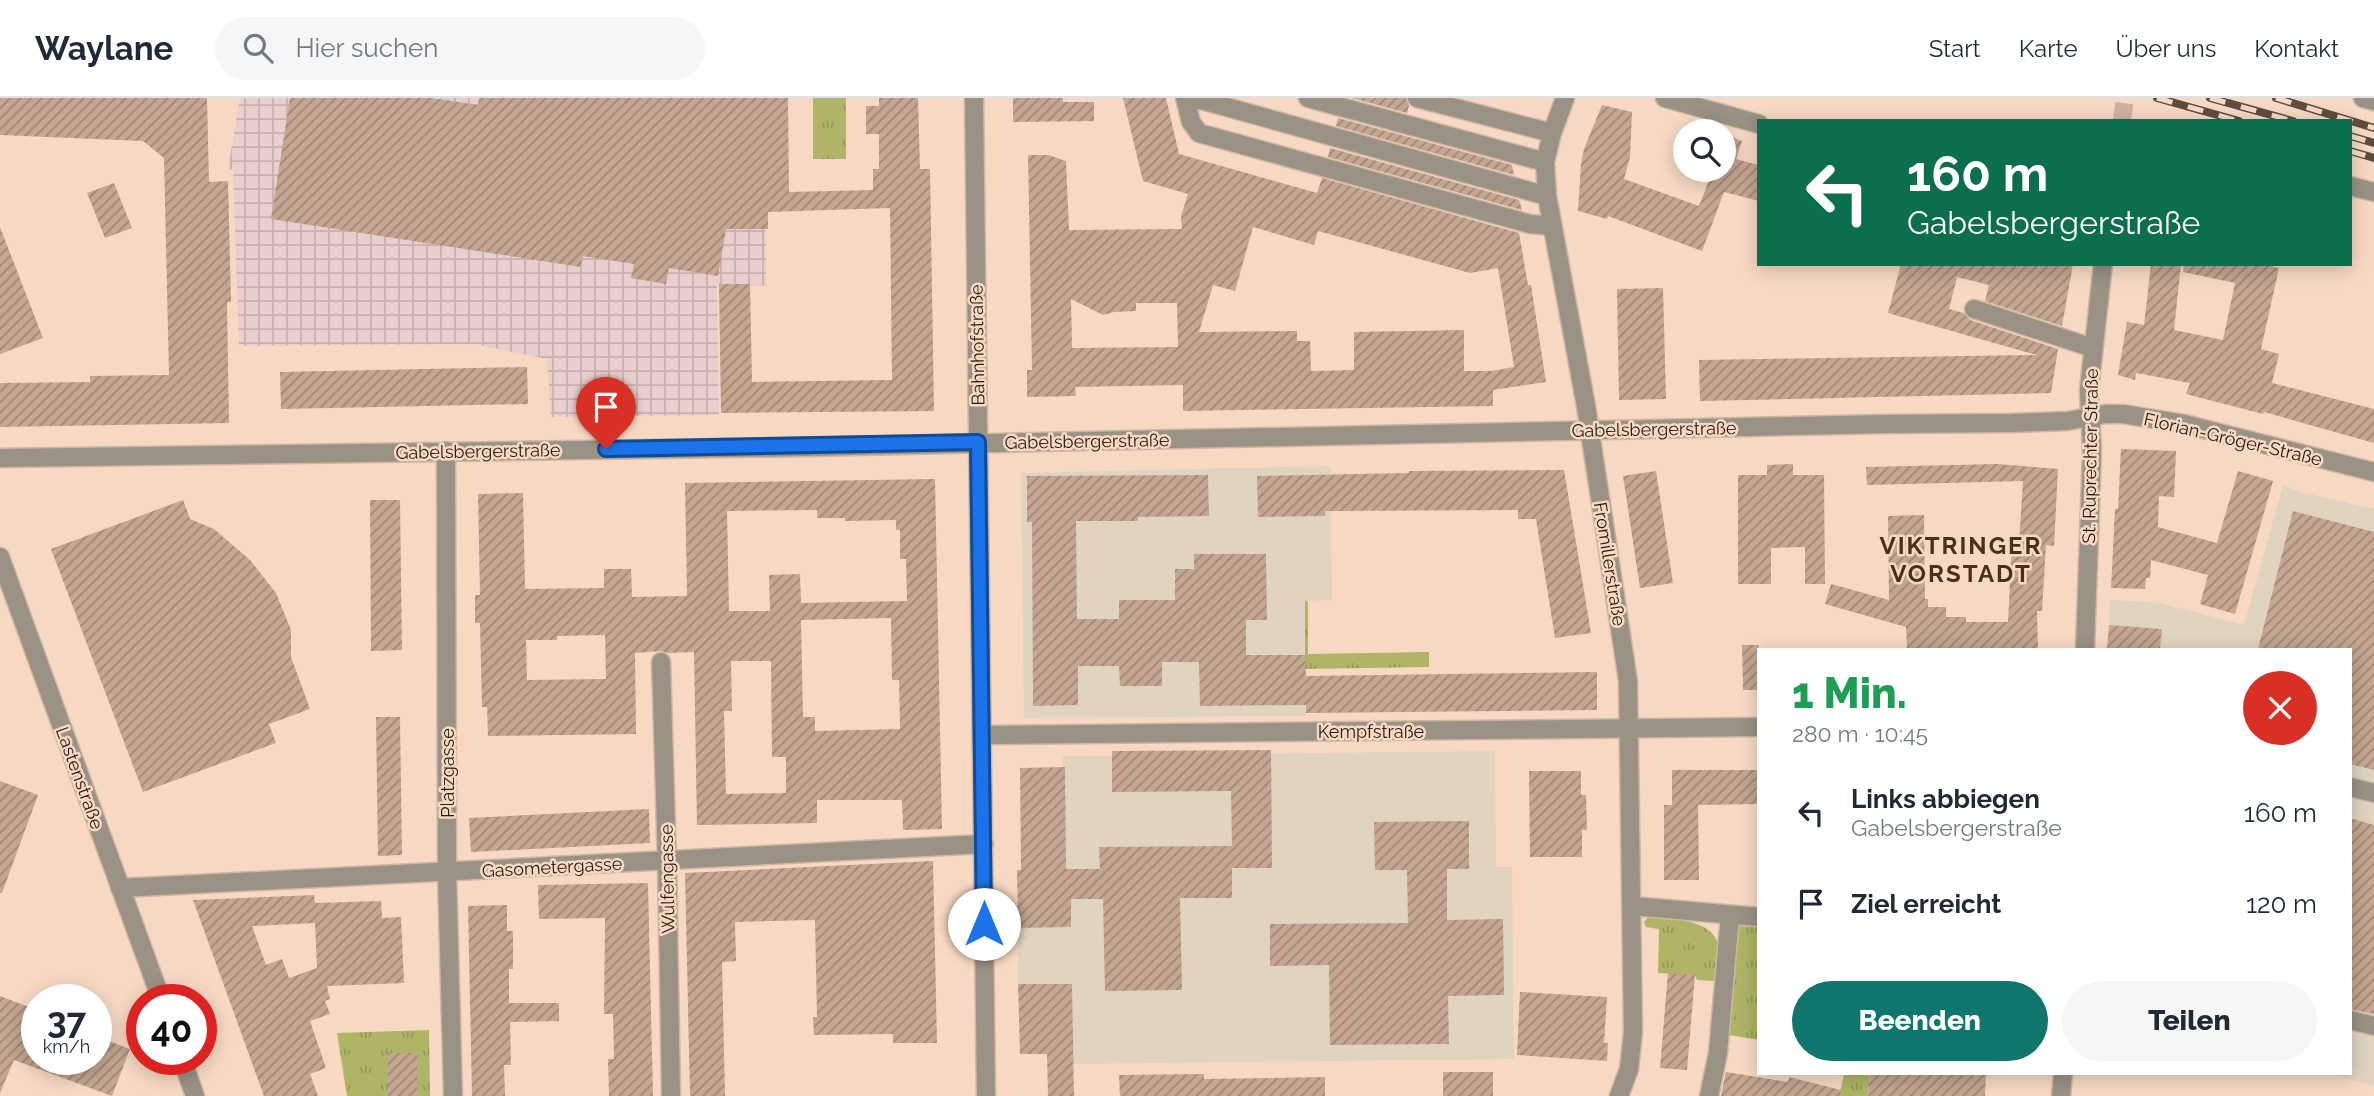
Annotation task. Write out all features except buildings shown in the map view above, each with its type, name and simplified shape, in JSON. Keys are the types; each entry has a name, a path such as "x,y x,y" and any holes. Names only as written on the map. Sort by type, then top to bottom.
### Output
{"street":[{"name":"Bahnhofstraße","path":"974,98 986,1096"},
{"path":"1185,98 1191,122 1199,134 1530,225 1552,226"},
{"path":"1194,98 1547,196"},
{"path":"1308,98 1545,162"},
{"path":"1417,98 1552,133"},
{"path":"1665,98 1757,123"},
{"path":"2363,98 2374,101"},
{"name":"Fromillerstraße","path":"1561,99 1545,162 1547,196 1589,430 1628,681 1633,1032 1629,1069 1619,1096"},
{"path":"2352,186 2374,192"},
{"name":"St. Ruprechter Straße","path":"2085,648 2092,452 2089,390 2103,266"},
{"path":"1974,309 2093,348"},
{"name":"Florian-Gröger-Straße","path":"2090,417 2123,414 2184,424 2374,472"},
{"name":"Gabelsbergerstraße","path":"0,458 1885,424 1960,425 2067,421 2090,417"},
{"name":"Platzgasse","path":"446,451 447,873 453,1096"},
{"name":"Lastenstraße","path":"0,557 156,984"},
{"name":"Wulfengasse","path":"661,662 671,1096"},
{"name":"Kempfstraße","path":"983,736 1757,727"},
{"path":"2352,788 2374,793"},
{"name":"Gasometergasse","path":"120,887 447,873 984,844"},
{"path":"1632,906 1757,917"},
{"path":"1709,1096 1718,1053 1730,915"},
{"path":"2352,1020 2374,1026"},
{"path":"188,1075 195,1096"},
{"path":"2061,1096 2063,1075"}],"shaded area":[{"path":"240,98 764,98 766,286 717,286 719,415 551,417 547,359 474,344 239,346 233,170 228,169"},
{"path":"1330,466 1332,600 1305,601 1306,716 1024,718 1021,473"},
{"path":"2283,485 2301,492 2374,509 2374,1086 2333,1075 2352,1075 2352,648 2109,648 2110,600 2156,602 2244,625"},
{"path":"1495,751 1496,867 1512,867 1514,1059 1067,1064 1066,984 1018,984 1018,928 1065,927 1063,756"}],"green space":[{"path":"813,98 846,98 846,159 813,159"},
{"path":"1305,600 1308,602 1308,654 1429,652 1429,667 1305,669"},
{"path":"1649,916 1695,923 1715,936 1720,962 1715,981 1697,980 1695,975 1658,973 1659,929 1646,927 1644,922"},
{"path":"1738,926 1757,927 1757,1040 1729,1035"},
{"path":"429,1030 430,1096 347,1096 337,1033"},
{"path":"1844,1075 1870,1075 1868,1096 1839,1096"}],"tunnel":[{"path":"2122,119 2125,98"}],"railway":[{"path":"2157,98 2232,119"},
{"path":"2210,98 2286,119"},
{"path":"2276,98 2345,119"},
{"path":"2352,121 2374,128"},
{"path":"2352,137 2374,143"},
{"path":"2352,152 2374,158"}],"district":[{"name":"VIKTRINGER VORSTADT","path":"1961,559"}],"route":[{"path":"606,449 978,442 984,924"}]}
